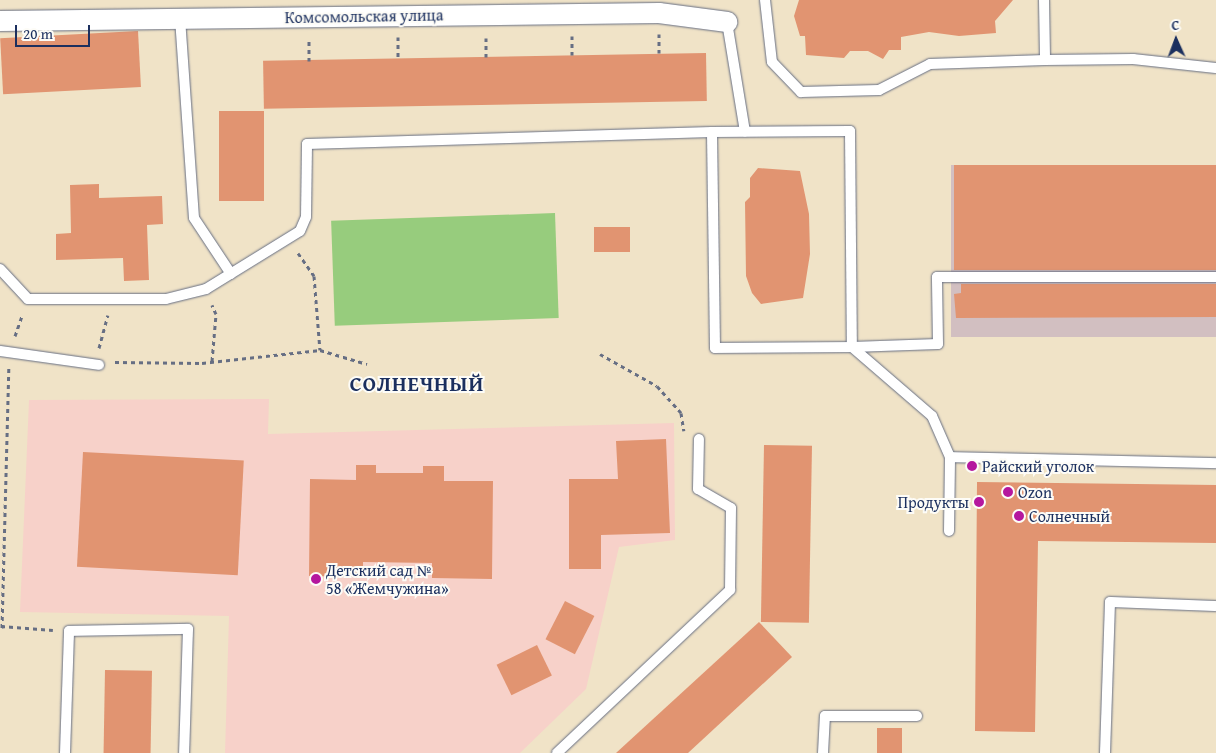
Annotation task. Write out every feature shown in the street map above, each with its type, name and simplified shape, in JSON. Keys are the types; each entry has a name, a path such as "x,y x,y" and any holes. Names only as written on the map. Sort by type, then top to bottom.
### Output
{"street":[{"name":"Комсомольская улица","path":"0,21 659,13 727,22"}],"lane":[{"path":"765,0 772,62 801,92 879,90 930,64 1133,59 1216,68"},
{"path":"1044,0 1045,60"},
{"path":"180,18 194,218 230,274"},
{"path":"727,22 745,132"},
{"path":"0,269 28,299 181,298 206,289 300,231 306,217 307,144 712,132 850,131 852,347 932,416 950,457 949,531"},
{"path":"712,132 715,348 938,344 937,277 1216,276"},
{"path":"5,352 99,365"},
{"path":"557,753 730,590 731,508 698,488 698,439"},
{"path":"950,457 1216,463"},
{"path":"1105,753 1110,602 1216,606"},
{"path":"65,753 69,631 188,629 184,753"},
{"path":"823,753 825,716 917,716"}],"path":[{"path":"288,238 314,276 320,350"},
{"path":"206,289 216,314 212,360"},
{"path":"28,299 5,352 1,626 69,631"},
{"path":"112,299 99,346 99,365 212,360 320,350 367,364"},
{"path":"600,354 657,386 681,413 684,431 698,439"}],"shaded area":[{"path":"951,165 1216,165 1216,337 951,337"},
{"name":"Детский сад № 58 «Жемчужина»","path":"269,399 268,434 674,423 675,540 619,547 586,689 520,753 225,753 229,616 20,612 29,400"}],"green space":[{"path":"555,213 559,318 335,326 331,221"}],"building":[{"path":"799,0 1013,0 995,21 996,33 959,36 929,32 901,37 901,50 889,50 883,59 868,51 850,51 844,58 806,55 805,36 800,36 794,16"},
{"path":"138,31 141,87 3,94 0,38"},
{"path":"706,53 707,101 264,109 263,61"},
{"path":"219,111 264,111 264,201 219,201"},
{"path":"954,165 1216,165 1216,270 954,270"},
{"path":"758,168 800,171 809,214 810,254 803,298 761,304 752,293 746,276 745,202 750,197 750,178"},
{"path":"99,184 99,198 162,196 163,224 147,225 149,280 124,281 123,258 56,260 56,234 71,233 70,185"},
{"path":"594,227 630,227 630,252 594,252"},
{"path":"961,284 1216,284 1216,317 956,318 954,294 961,293"},
{"path":"666,439 670,533 601,535 601,569 569,569 569,479 618,479 616,441"},
{"path":"764,445 812,446 809,623 761,622"},
{"path":"83,452 244,460 238,575 77,567"},
{"path":"356,465 376,465 376,473 423,473 423,466 444,466 444,481 493,481 492,579 432,578 432,563 363,562 363,577 309,576 310,479 356,480"},
{"path":"977,482 1216,485 1216,543 1038,541 1035,732 975,731"},
{"path":"565,601 594,616 575,654 545,639"},
{"path":"759,622 792,657 688,753 616,753"},
{"path":"537,645 552,676 511,695 497,665"},
{"path":"105,670 152,671 151,753 104,753"},
{"path":"877,728 902,728 902,753 877,753"}],"place":[{"name":"Райский уголок","path":"972,466"},
{"name":"Ozon","path":"1008,492"},
{"name":"Продукты","path":"979,502"},
{"name":"Солнечный","path":"1019,516"},
{"name":"Детский сад № 58 «Жемчужина»","path":"316,579"}],"district":[{"name":"СОЛНЕЧНЫЙ","path":"417,384"}]}
